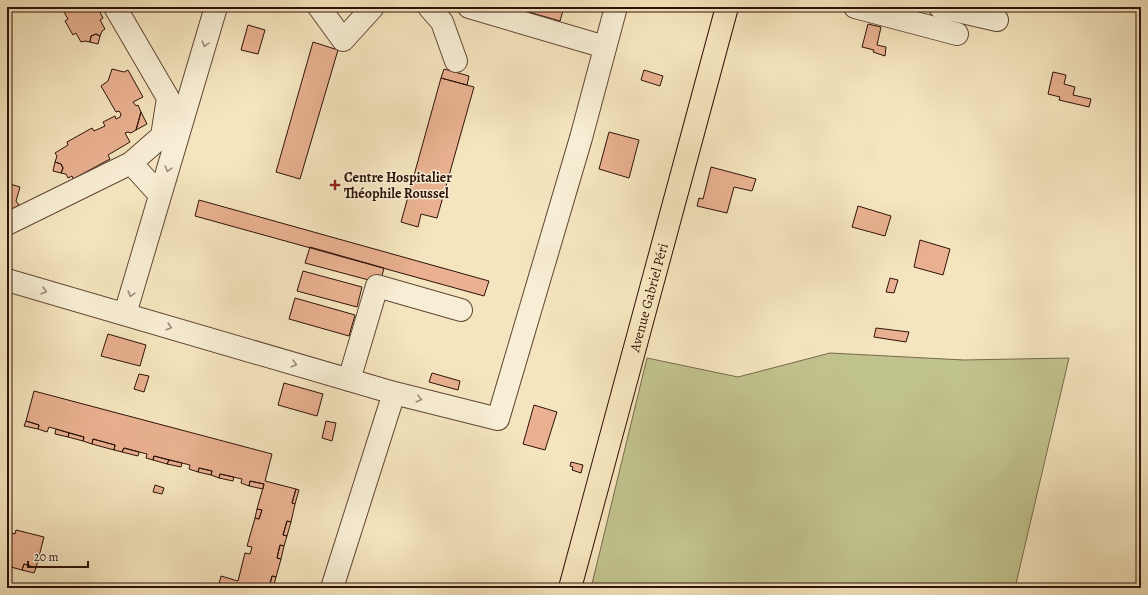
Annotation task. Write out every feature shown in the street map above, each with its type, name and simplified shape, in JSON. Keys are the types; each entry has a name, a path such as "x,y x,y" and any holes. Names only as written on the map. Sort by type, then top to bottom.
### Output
{"main road":[{"name":"Avenue Gabriel Péri","path":"570,588 727,7"}],"lane":[{"path":"7,224 131,163 162,136 168,98 115,7"},
{"path":"125,314 216,7"},
{"path":"319,7 342,40 373,7"},
{"path":"429,7 442,22 456,61"},
{"path":"469,7 605,47"},
{"path":"7,280 349,380 498,419 581,138 616,7"},
{"path":"854,7 957,34"},
{"path":"940,7 997,20"},
{"path":"131,163 160,195"},
{"path":"349,380 377,286 461,310"},
{"path":"332,588 394,392"}],"green space":[{"path":"830,353 964,360 1069,358 1015,588 591,588 647,358 738,377"}],"building":[{"path":"61,7 97,7 103,18 100,20 105,29 102,31 100,36 96,34 91,36 90,42 81,42 76,33 73,35 65,21 68,19"},
{"path":"511,7 564,7 560,21"},
{"path":"868,24 881,27 877,45 886,47 885,56 873,52 874,50 862,47"},
{"path":"248,25 265,30 258,54 241,50"},
{"path":"96,34 100,36 98,44 90,42 91,36"},
{"path":"313,42 338,50 300,179 276,172"},
{"path":"112,69 124,72 128,70 143,97 133,102 136,106 138,105 141,112 136,130 131,133 125,133 130,142 108,155 110,159 73,179 72,176 68,178 66,174 61,173 63,168 61,164 55,162 57,156 55,153 68,145 67,142 92,128 94,131 105,126 103,122 115,116 116,119 120,117 121,114 119,111 116,112 101,86 108,81"},
{"path":"444,69 469,76 467,85 441,78"},
{"path":"644,70 663,76 660,86 641,80"},
{"path":"1053,72 1066,75 1064,84 1075,87 1073,95 1091,99 1089,107 1059,100 1060,97 1048,94"},
{"path":"441,78 474,87 437,218 421,214 418,227 401,222"},
{"path":"141,112 147,124 136,130"},
{"path":"609,132 639,140 629,178 599,169"},
{"path":"55,162 61,164 63,168 61,173 53,171"},
{"path":"711,167 756,179 752,191 734,187 727,213 697,206 699,198 703,199"},
{"path":"7,183 20,187 16,201 19,205 7,212"},
{"path":"199,200 489,281 484,296 195,216"},
{"path":"858,206 891,216 885,236 852,227"},
{"path":"920,240 950,249 943,275 914,267"},
{"path":"310,247 384,268 380,283 305,263"},
{"path":"303,271 362,287 357,307 297,291"},
{"path":"890,278 898,280 894,293 886,292"},
{"path":"295,298 355,315 349,336 289,319"},
{"path":"876,328 909,332 906,342 874,337"},
{"path":"108,334 146,345 140,366 101,356"},
{"path":"432,373 460,381 458,390 429,382"},
{"path":"139,374 149,376 144,392 134,389"},
{"path":"284,383 323,394 317,416 278,405"},
{"path":"34,391 272,454 265,481 296,489 292,503 295,504 291,522 287,521 283,535 287,536 284,546 280,545 277,558 281,559 276,577 272,576 269,588 253,585 252,588 218,588 221,576 238,581 245,553 250,554 252,547 247,546 255,518 259,519 262,510 257,509 264,484 250,481 249,486 241,483 242,479 220,474 219,478 211,475 212,471 199,468 198,472 189,469 190,465 154,456 153,460 146,458 147,454 124,448 122,452 114,450 115,445 93,439 92,444 83,441 84,437 49,427 47,432 38,429 39,425 26,421"},
{"path":"534,405 557,412 545,450 523,444"},
{"path":"26,421 39,425 38,429 24,426"},
{"path":"326,421 336,423 332,441 322,438"},
{"path":"56,429 69,433 68,437 55,434"},
{"path":"69,433 84,437 83,441 68,437"},
{"path":"93,439 115,445 114,450 92,444"},
{"path":"124,448 139,452 138,456 122,452"},
{"path":"154,456 169,460 167,464 153,460"},
{"path":"169,460 182,463 181,467 167,464"},
{"path":"571,462 583,465 581,473 572,470 573,467 570,466"},
{"path":"199,468 212,471 211,475 198,472"},
{"path":"220,474 234,477 233,481 219,478"},
{"path":"250,481 264,484 263,489 249,486"},
{"path":"155,485 164,488 162,494 153,492"},
{"path":"296,489 299,490 295,504 292,503"},
{"path":"257,509 262,510 259,519 255,518"},
{"path":"287,521 291,522 287,536 283,535"},
{"path":"7,527 9,528 8,532 15,534 16,530 44,537 36,568 24,564 22,570 7,566"},
{"path":"280,545 284,546 281,559 277,558"},
{"path":"24,564 36,568 34,573 22,570"},
{"path":"272,576 276,577 273,588 269,588"}],"place":[{"name":"Centre Hospitalier Théophile Roussel","path":"335,185"}]}
